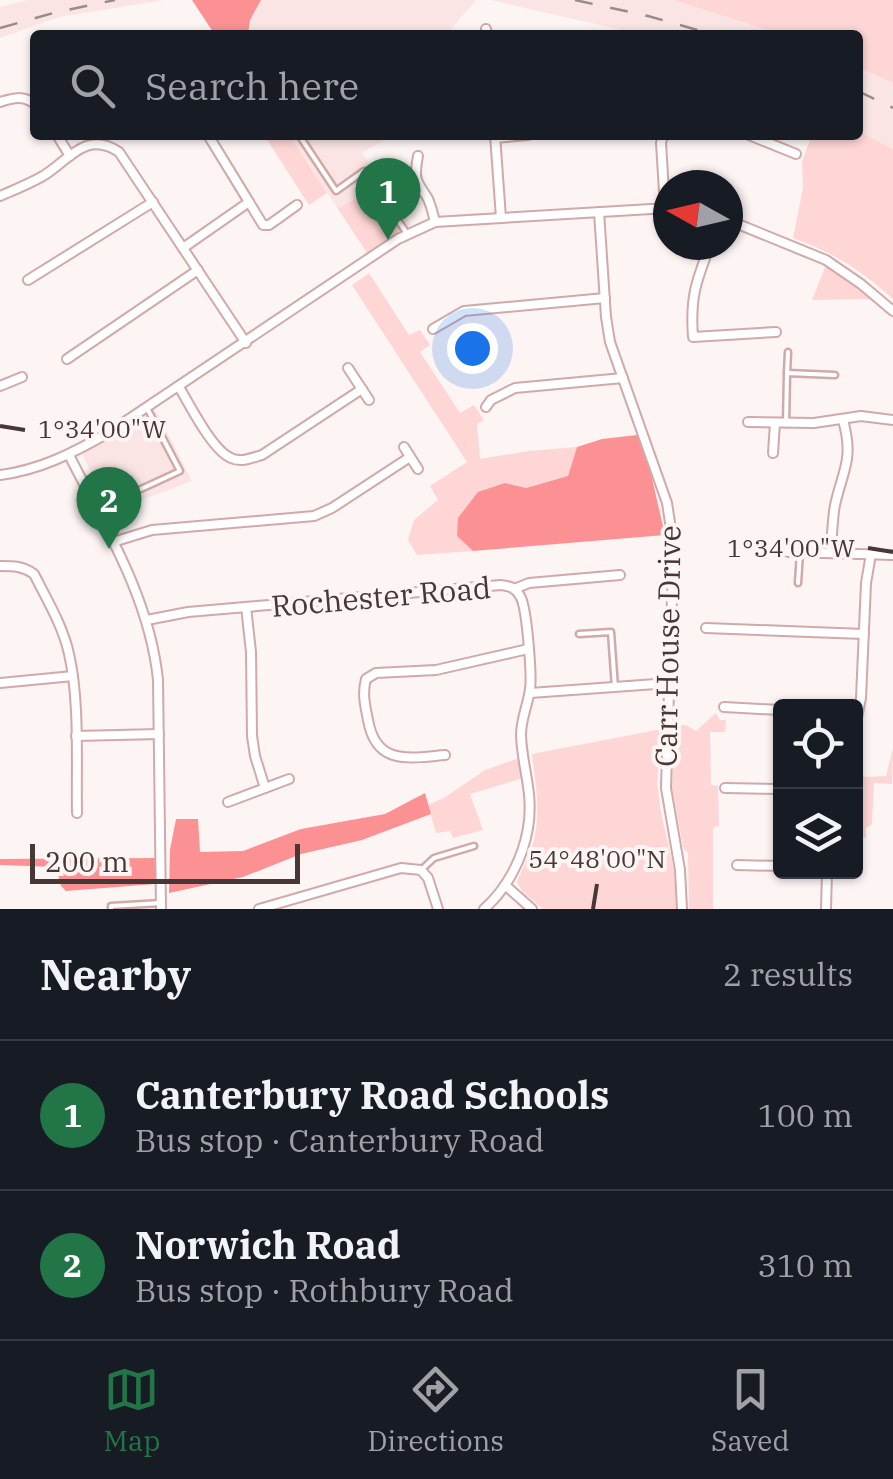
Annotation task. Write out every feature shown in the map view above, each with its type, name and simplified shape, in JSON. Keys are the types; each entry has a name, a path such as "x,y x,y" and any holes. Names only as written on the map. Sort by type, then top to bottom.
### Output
{"street":[{"path":"0,102 16,97 30,101"},
{"path":"60,140 70,156"},
{"path":"211,140 263,224 270,225 297,205"},
{"path":"495,140 502,218"},
{"path":"661,140 663,170"},
{"path":"761,140 796,154"},
{"path":"0,196 44,175 83,146 109,146 119,152 246,342"},
{"path":"418,156 416,182 429,202 435,222"},
{"path":"28,280 152,202"},
{"path":"183,248 249,202"},
{"path":"0,476 69,455 147,408 407,234 435,222 653,209"},
{"name":"Carr House Drive","path":"599,212 610,342 644,433 671,529 666,788 680,870 682,909"},
{"path":"743,226 826,260 893,310"},
{"path":"704,260 694,288 693,337 776,332"},
{"path":"67,360 198,270"},
{"path":"434,329 464,310 604,298"},
{"path":"348,368 369,400"},
{"path":"0,386 22,377"},
{"path":"486,406 515,388 623,378"},
{"path":"178,387 219,450 244,461 262,455 362,389"},
{"path":"748,422 786,424 861,416 893,420"},
{"path":"831,553 834,507 848,464 843,420"},
{"path":"773,453 774,424"},
{"path":"404,447 418,468"},
{"path":"69,455 148,620 155,650 161,906"},
{"path":"113,542 152,530 314,516 410,458"},
{"path":"788,552 893,555"},
{"path":"861,699 866,583 872,554"},
{"path":"0,566 26,568 34,574 62,630 73,676 77,813"},
{"name":"Rochester Road","path":"514,590 528,583 620,575"},
{"name":"Rochester Road","path":"148,620 188,612 501,586 514,590 524,604 531,677 521,724 529,780 529,822 524,847 505,885"},
{"name":"Rochester Road","path":"246,607 252,736 265,788"},
{"path":"706,628 864,634"},
{"path":"445,755 408,758 391,755 378,747 370,732 363,693 366,680 376,673 436,670 528,650"},
{"path":"0,682 73,676"},
{"path":"530,693 670,684"},
{"path":"724,707 773,710"},
{"path":"76,736 158,734"},
{"path":"228,802 289,779"},
{"path":"725,788 773,789"},
{"path":"737,865 773,866"},
{"path":"260,909 401,868 421,870 428,878 438,909"},
{"path":"826,909 828,879"},
{"path":"484,909 505,885 532,909"}],"lane":[{"path":"302,140 336,191 364,172 407,234"},
{"path":"786,424 788,352"},
{"path":"787,373 835,375"},
{"path":"141,489 180,471 147,408"},
{"path":"798,583 800,552"},
{"path":"579,634 611,632 616,688"},
{"path":"421,870 434,858 474,846"},
{"path":"111,909 161,906"}],"shaded area":[{"path":"28,0 164,0 59,17 0,38 0,7"},
{"path":"192,0 261,0 249,30 212,30"},
{"path":"261,0 476,0 450,30 249,30 250,20"},
{"path":"491,0 674,0 767,30 621,30"},
{"path":"674,0 893,0 893,83 863,69 863,30 767,30"},
{"path":"863,69 893,83 893,149 863,134"},
{"path":"863,134 893,149 893,299 846,263 793,238 803,188 802,161 810,140 863,140"},
{"path":"267,140 292,140 327,193 309,205"},
{"path":"292,140 384,140 362,153 411,225 368,254"},
{"path":"372,189 402,232 368,254 338,209"},
{"path":"826,265 848,280 871,299 812,300"},
{"path":"369,273 409,335 420,330 430,345 420,352 460,413 474,405 484,420 477,424 480,459 577,447 568,476 526,488 505,483 457,536 473,551 417,555 408,540 414,520 438,500 430,486 467,462 352,285"},
{"path":"147,408 157,412 192,481 110,512 80,449"},
{"path":"637,435 665,535 473,551 457,536 458,518 478,492 505,483 526,488 568,476 577,447"},
{"path":"716,713 720,720 726,720 725,732 710,732 711,785 718,786 719,826 713,827 713,909 689,909 688,853 683,847 672,788 674,725 686,725 696,731"},
{"path":"662,729 657,782 677,909 543,909 517,882 533,844 537,822 532,754"},
{"path":"893,748 892,784 874,783 872,824 863,838 863,776 886,776"},
{"path":"519,758 523,778 470,794 483,830 453,838 450,831 436,833 428,805 485,770"},
{"path":"425,793 431,814 362,840 301,854 243,877 169,893 170,850 176,819 198,819 200,852 243,851 301,829 385,814"},
{"path":"155,858 155,884 66,891 56,867 0,865 0,859"}],"railway":[{"path":"0,28 115,0"},
{"path":"575,0 697,30"},
{"path":"863,93 893,108"}],"place":[{"name":"Canterbury Road Schools","path":"388,240"},
{"name":"Norwich Road","path":"109,549"}]}
